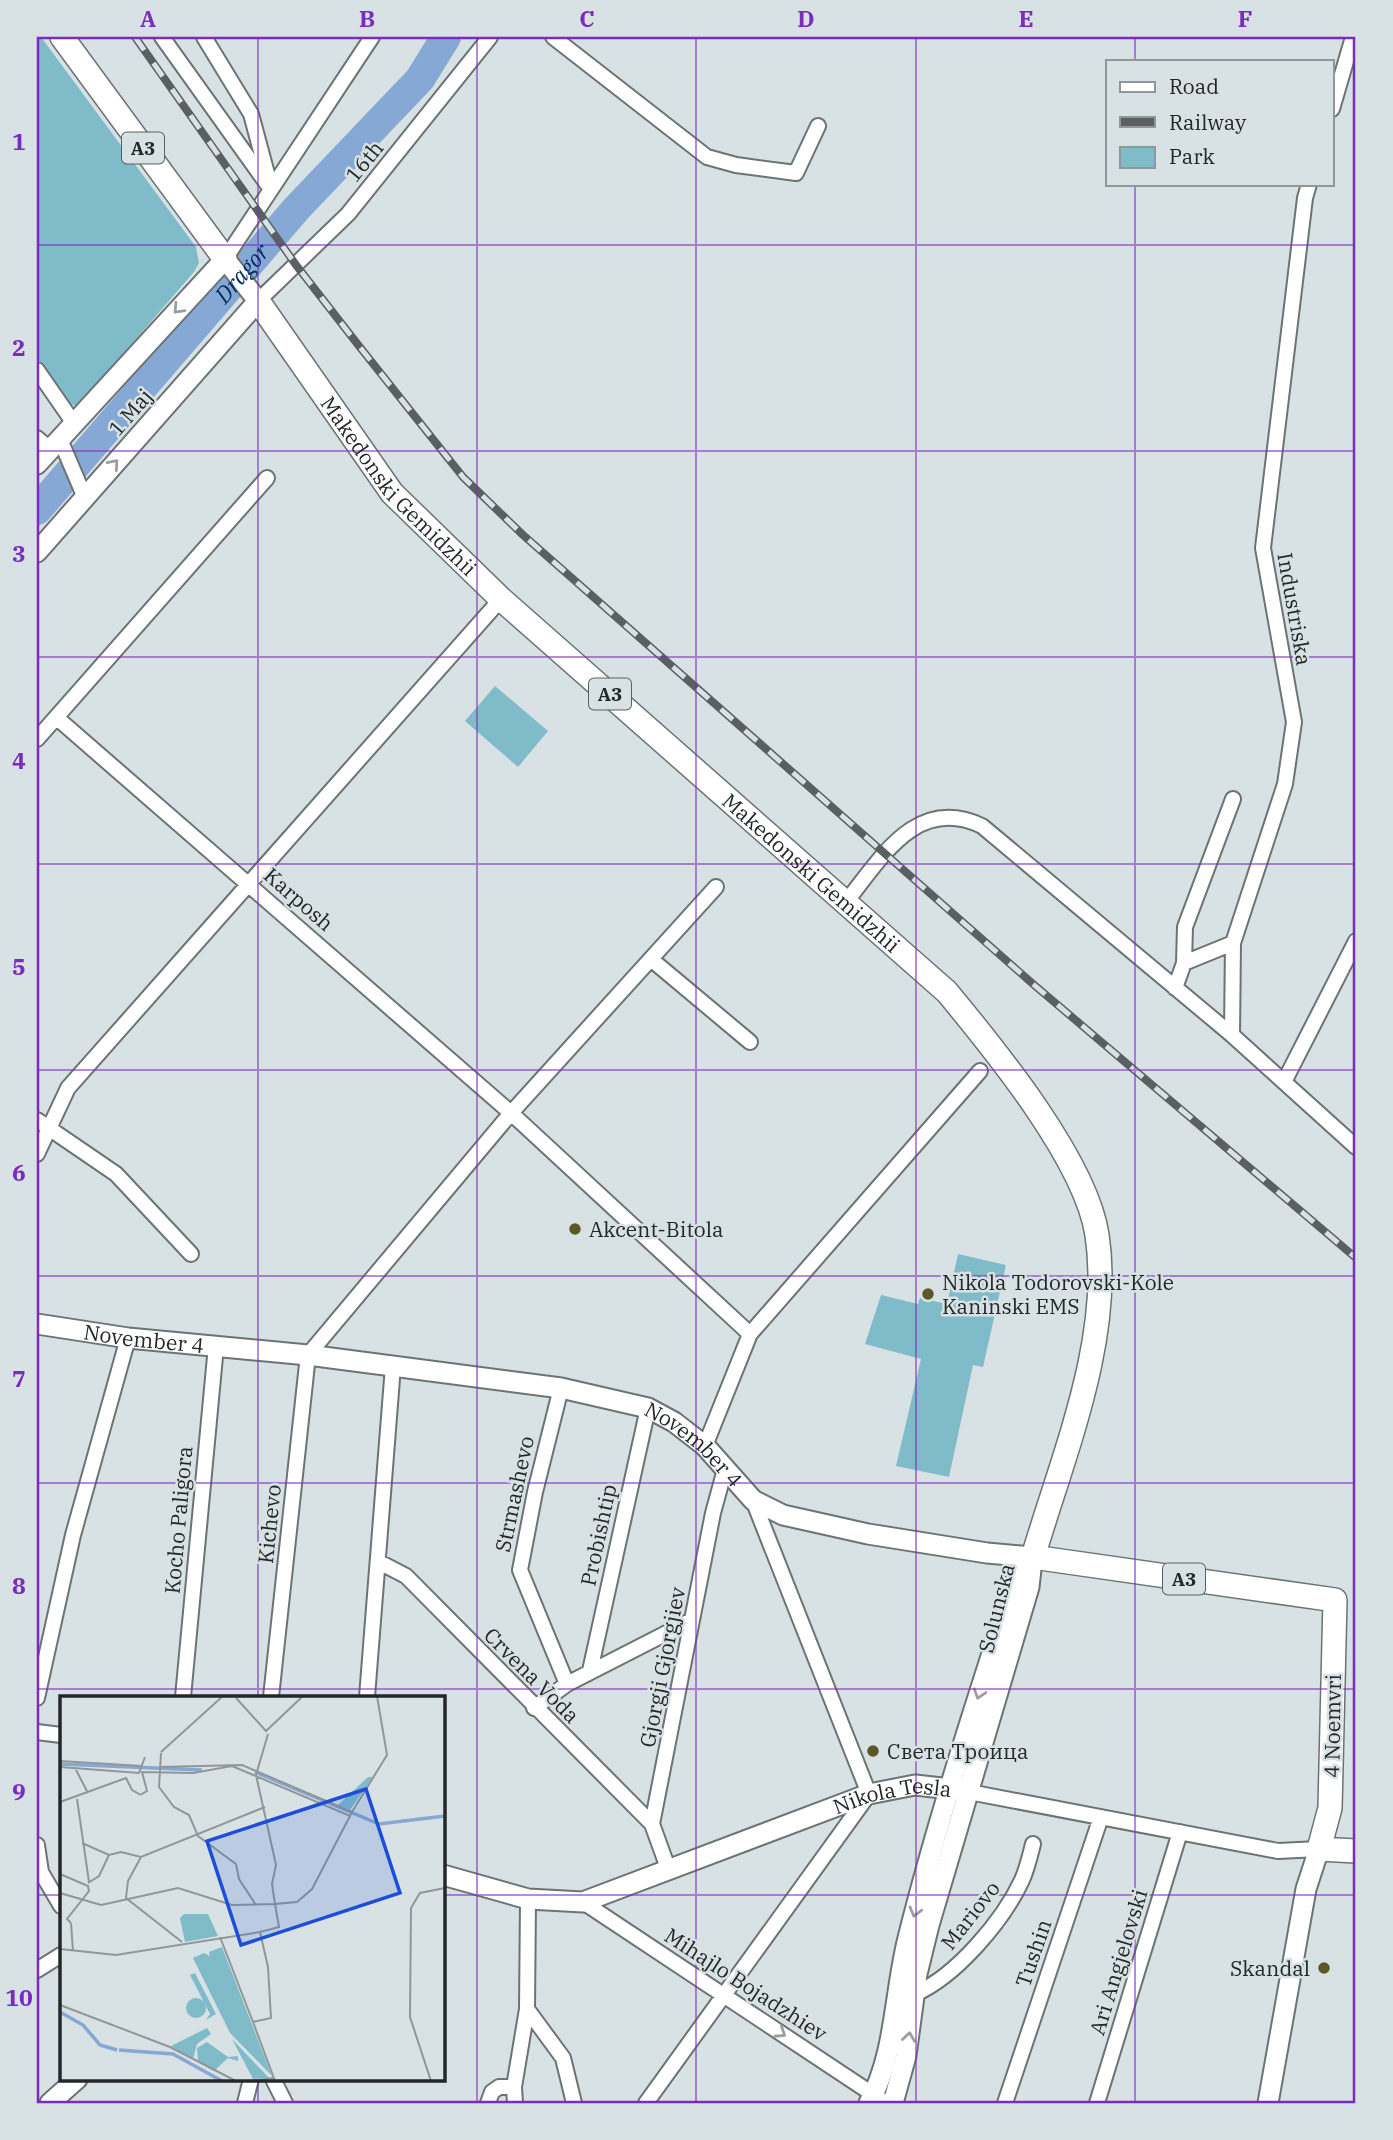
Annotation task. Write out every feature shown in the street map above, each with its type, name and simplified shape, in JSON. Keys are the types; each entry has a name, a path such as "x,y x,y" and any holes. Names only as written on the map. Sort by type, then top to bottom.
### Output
{"main road":[{"name":"A3","path":"62,37 225,259"},
{"name":"Makedonski Gemidzhii","path":"258,301 392,493 501,599 947,992 998,1054 1055,1140 1082,1190 1097,1233 1101,1285 1094,1353 1033,1557"},
{"name":"November 4","path":"1033,1557 1335,1600 1330,1808 1320,1849"},
{"name":"Nikola Tesla","path":"1320,1849 1356,1851"}],"street":[{"path":"162,37 270,188"},
{"path":"204,37 251,114 270,188"},
{"name":"1 Maj","path":"37,464 52,444 225,259 372,37"},
{"name":"16th","path":"258,301 348,215 490,37"},
{"path":"553,37 707,157 736,165 796,173 818,126"},
{"path":"1334,101 1353,37"},
{"name":"Industriska","path":"1232,1035 1233,943 1285,784 1294,722 1263,548 1303,212 1310,186"},
{"name":"A3","path":"225,259 258,301"},
{"name":"1 Maj","path":"37,552 83,492 258,301"},
{"name":"1 Maj","path":"37,370 73,422"},
{"path":"52,444 83,492"},
{"path":"37,739 267,478"},
{"path":"37,1154 42,1124 68,1087 501,599"},
{"name":"Karposh","path":"57,718 512,1113 750,1334"},
{"path":"1175,988 1184,963 1185,927 1233,799"},
{"path":"846,902 884,853 911,829 934,818 960,815 982,825 1232,1035 1356,1147"},
{"path":"308,1355 512,1113 716,887"},
{"path":"1284,1082 1356,941"},
{"path":"1184,963 1233,943"},
{"path":"652,960 750,1042"},
{"path":"705,1446 750,1334 980,1070"},
{"path":"42,1124 116,1174 191,1254"},
{"name":"November 4","path":"37,1324 128,1338 308,1355 561,1388 648,1408 674,1422 705,1446 754,1500 801,1521 987,1553 1033,1557"},
{"path":"37,1698 73,1535 128,1338"},
{"name":"Kocho Paligora","path":"183,1696 216,1346"},
{"name":"Kichevo","path":"271,1696 308,1355"},
{"path":"367,1696 393,1366"},
{"name":"Strmashevo","path":"561,1388 534,1492 520,1570 567,1684"},
{"name":"Probishtip","path":"590,1671 648,1408"},
{"name":"Gjorgji Gjorgjiev","path":"652,1824 692,1619 725,1469"},
{"path":"646,2103 869,1794 754,1500"},
{"name":"Solunska","path":"877,2100 886,2064 907,1940 1029,1587 1033,1557"},
{"name":"Crvena Voda","path":"379,1562 406,1576 652,1824"},
{"path":"534,1708 590,1671 692,1619"},
{"path":"37,1732 60,1735"},
{"name":"Nikola Tesla","path":"444,1875 528,1899 583,1902 869,1794 915,1785 959,1789 1278,1851 1320,1849"},
{"name":"Solunska","path":"892,2103 906,2056 915,1994 959,1789"},
{"name":"Tushin","path":"1005,2103 1101,1817"},
{"path":"652,1824 669,1871"},
{"name":"Ari Angjelovski","path":"1097,2103 1180,1832"},
{"name":"Mariovo","path":"915,1994 951,1972 1004,1909 1023,1878 1033,1844"},
{"path":"37,1845 41,1872 60,1904"},
{"path":"1268,2103 1306,1889 1320,1849"},
{"path":"515,2103 514,2087 527,2009 528,1899"},
{"name":"Mihajlo Bojadzhiev","path":"583,1902 877,2100"},
{"path":"37,1970 60,1956"},
{"path":"527,2009 563,2058 574,2103"},
{"path":"50,2103 76,2080"},
{"path":"245,2103 251,2080"},
{"path":"274,2080 285,2103"},
{"path":"488,2103 492,2092 499,2087 514,2087"}],"green space":[{"path":"37,37 41,37 196,247 199,263 77,407 67,402 37,357"},
{"path":"495,686 548,731 518,767 465,721"},
{"path":"958,1254 1006,1265 983,1367 973,1365 949,1477 896,1466 921,1359 865,1344 881,1295 918,1304 920,1298 947,1304"}],"waterway":[{"name":"Dragor","path":"37,510 297,208 420,79 446,37"}],"railway":[{"path":"135,37 296,265 463,477 523,535 1033,984 1356,1258"}],"place":[{"name":"Akcent-Bitola","path":"575,1229"},
{"name":"Nikola Todorovski-Kole Kaninski EMS","path":"928,1294"},
{"name":"Света Троица","path":"873,1751"},
{"name":"Skandal","path":"1324,1968"}]}
